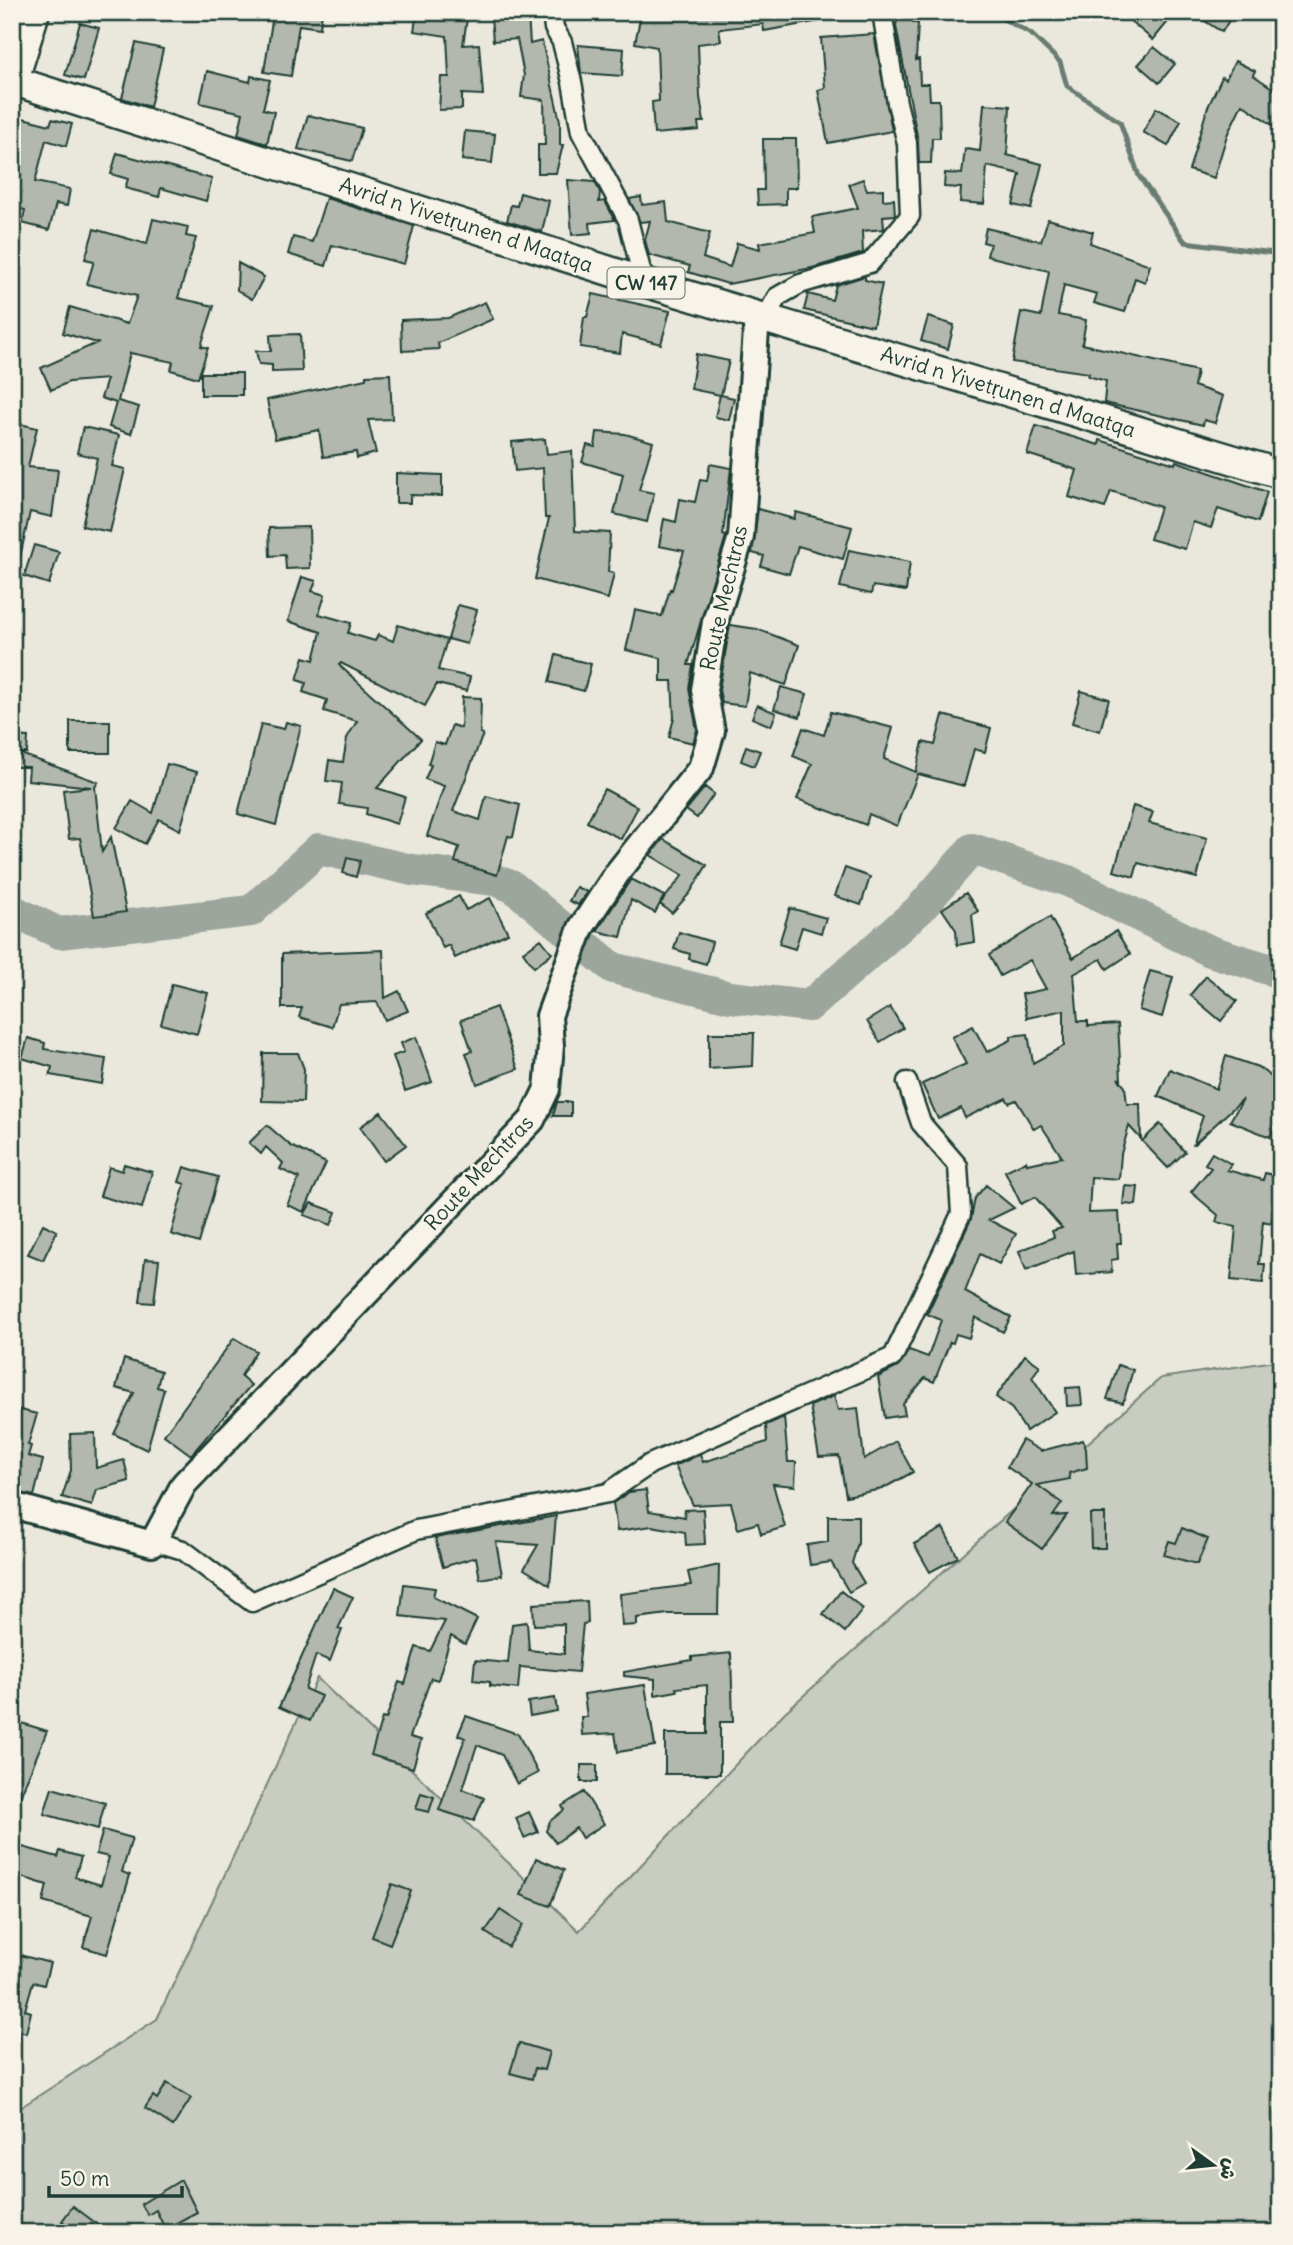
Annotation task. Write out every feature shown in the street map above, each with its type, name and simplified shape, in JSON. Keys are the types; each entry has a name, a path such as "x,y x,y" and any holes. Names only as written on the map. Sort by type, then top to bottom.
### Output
{"main road":[{"path":"13,84 35,12"},
{"name":"Avrid n Yivetṛunen d Maatqa","path":"13,84 761,318 1281,474"}],"street":[{"path":"552,12 554,28 562,42 572,82 581,132 628,220 644,282"},
{"path":"761,318 777,297 800,284 870,263 910,216 907,143 897,103 882,12"},
{"name":"Route Mechtras","path":"153,1541 184,1484 532,1120 547,1089 551,1046 549,1016 581,928 618,872 701,768 712,731 704,690 715,622 741,537 761,318"},
{"path":"12,1505 183,1550 252,1602 416,1530 608,1493 650,1464 893,1357 961,1214 958,1166 921,1123 906,1082"}],"shaded area":[{"path":"1281,1360 1281,2233 12,2233 12,2113 157,2019 317,1678 579,1931 784,1713 1161,1378"}],"building":[{"path":"270,12 322,12 320,28 299,25 291,76 264,72 272,21"},
{"path":"417,12 468,12 463,45 479,44 483,95 462,94 462,109 439,110 441,77 449,77 447,36 414,31"},
{"path":"825,12 826,20 764,31 763,24 719,29 721,41 698,44 704,122 698,122 699,130 654,134 652,102 659,101 657,47 635,43 641,14"},
{"path":"898,12 914,12 913,23 918,23 916,60 919,59 920,84 929,84 930,100 939,100 940,138 932,138 931,163 919,163 918,141 896,26"},
{"path":"1136,12 1176,12 1153,40 1129,20"},
{"path":"1191,12 1234,12 1222,32"},
{"path":"528,14 530,44 542,41 560,121 560,145 563,145 556,173 538,173 538,145 545,145 544,100 521,97 524,75 517,39 493,41 491,17"},
{"path":"80,23 99,28 84,80 65,75"},
{"path":"874,34 892,131 828,143 818,90 825,88 821,38"},
{"path":"136,43 163,49 150,107 122,98"},
{"path":"578,45 624,49 622,76 581,73"},
{"path":"1154,47 1175,64 1159,83 1138,65"},
{"path":"1235,61 1255,71 1253,75 1281,94 1281,131 1242,104 1227,135 1214,178 1189,170 1207,109 1222,77 1226,79"},
{"path":"207,71 250,82 251,76 270,80 263,109 274,112 267,144 238,135 243,113 200,103"},
{"path":"984,104 1010,106 1007,155 1042,164 1031,209 1013,205 1020,174 987,166 984,204 960,202 961,188 944,187 945,173 962,174 965,149 980,151"},
{"path":"1156,108 1181,121 1168,146 1143,132"},
{"path":"308,115 362,128 352,161 298,149"},
{"path":"19,117 50,125 52,119 72,124 66,146 46,140 35,182 70,189 67,206 56,204 49,230 22,223 25,210 12,207 12,144"},
{"path":"465,131 495,134 492,163 462,160"},
{"path":"763,139 796,139 797,188 786,188 786,204 758,205 757,190 764,190"},
{"path":"117,153 212,179 206,201 161,188 159,197 125,188 128,179 111,174"},
{"path":"863,179 867,190 883,189 883,200 894,199 895,215 883,216 884,229 862,231 863,253 812,268 728,284 688,272 690,266 649,255 645,240 650,221 640,222 629,199 641,197 642,205 666,202 668,222 710,233 703,258 730,267 737,243 760,249 759,243 815,233 812,217 858,208 849,184"},
{"path":"568,180 595,182 600,192 599,202 605,201 615,220 590,223 591,233 572,235"},
{"path":"520,193 549,201 542,232 507,221 511,205 517,206"},
{"path":"326,198 414,226 404,264 332,245 326,266 288,254 293,237 312,242"},
{"path":"153,219 188,227 186,236 196,238 178,298 214,306 201,346 208,348 198,378 171,370 173,362 130,353 118,401 139,407 131,434 109,427 116,403 101,398 107,379 69,382 51,390 41,368 97,343 63,333 70,307 127,324 137,296 87,284 94,261 85,259 94,229 147,244"},
{"path":"1048,219 1093,232 1090,243 1150,265 1145,282 1135,278 1125,312 1094,303 1097,294 1064,285 1058,315 1086,320 1082,344 1197,371 1194,386 1223,396 1215,423 1204,420 1203,425 1104,403 1106,381 1088,376 1089,373 1012,362 1021,312 1041,316 1049,271 987,256 990,244 983,242 986,228 1041,241"},
{"path":"238,263 264,277 252,299 237,290"},
{"path":"865,276 865,280 882,284 873,326 804,310 808,294 832,300 836,285"},
{"path":"593,294 670,311 661,344 622,334 620,353 580,347 584,317 587,317"},
{"path":"485,302 493,319 438,343 439,349 402,351 401,320 448,318"},
{"path":"928,317 954,325 948,349 921,341"},
{"path":"300,334 302,371 272,372 272,365 259,364 256,351 271,351 270,335"},
{"path":"696,354 729,361 721,395 734,398 729,420 715,417 720,395 691,389"},
{"path":"201,373 242,373 242,395 201,395"},
{"path":"390,374 392,419 368,420 376,453 357,458 356,452 323,457 319,430 275,439 267,400 366,379 366,375"},
{"path":"12,422 37,428 28,467 58,470 52,517 30,512 18,566 12,565"},
{"path":"1036,426 1099,445 1100,440 1175,464 1176,461 1267,492 1258,522 1218,509 1211,528 1193,522 1185,549 1150,539 1160,507 1111,491 1105,508 1069,497 1077,470 1027,454"},
{"path":"83,427 119,435 112,466 125,469 110,532 82,526 97,458 77,453"},
{"path":"597,432 625,434 653,442 639,490 654,493 647,522 614,514 623,474 582,462 587,445 595,447"},
{"path":"545,439 547,454 572,451 575,531 610,533 608,572 614,573 608,599 535,579 549,518 545,518 543,468 515,471 512,442"},
{"path":"710,464 731,468 723,535 726,536 688,665 693,665 689,688 697,730 693,743 669,737 674,718 672,681 661,681 661,658 626,650 635,610 662,616 684,551 659,546 664,519 676,522 680,499 695,502 700,480 707,481"},
{"path":"396,473 442,475 442,496 410,495 410,503 396,503"},
{"path":"758,509 794,519 796,512 852,527 843,559 798,546 789,574 761,566 764,556 752,553"},
{"path":"309,527 310,568 286,569 285,555 270,556 269,528"},
{"path":"34,545 59,552 49,584 24,576"},
{"path":"849,550 910,562 906,591 873,586 871,594 840,587"},
{"path":"302,577 316,581 312,591 325,595 319,614 351,623 348,633 375,641 378,635 393,641 398,625 447,640 438,670 470,677 467,691 437,684 425,706 341,663 339,665 421,739 377,788 405,797 397,824 366,814 367,808 339,804 342,783 326,781 329,760 343,762 347,738 357,721 324,711 327,700 303,692 306,683 297,680 304,657 314,660 321,632 288,621"},
{"path":"458,605 477,610 467,644 448,639"},
{"path":"730,625 757,629 799,645 786,685 750,673 745,706 722,703 719,690"},
{"path":"556,655 591,664 584,691 549,682"},
{"path":"781,687 807,694 800,717 774,709"},
{"path":"1081,691 1109,699 1100,731 1072,723"},
{"path":"462,697 481,698 480,733 483,734 453,811 480,820 486,796 520,805 513,837 508,836 497,875 455,862 459,847 427,836 444,786 425,779 431,765 428,764 435,742 445,745 452,725 461,728"},
{"path":"757,705 776,713 771,726 752,718"},
{"path":"831,712 893,728 884,759 916,772 923,742 935,745 943,715 991,728 985,752 974,749 964,786 918,774 897,826 869,814 866,825 797,799 812,764 793,756 803,728 824,735"},
{"path":"70,721 110,721 110,753 70,753"},
{"path":"286,722 301,726 276,825 238,814 261,724 284,729"},
{"path":"12,736 28,737 27,753 18,753 98,782 95,787 102,852 111,837 126,912 94,916 80,838 69,839 63,790 91,787 28,780 29,767 12,767"},
{"path":"746,746 760,751 754,766 741,761"},
{"path":"167,764 197,772 180,830 159,819 145,844 116,828 132,801 153,813"},
{"path":"705,787 714,794 697,818 686,810"},
{"path":"604,789 638,807 621,839 587,822"},
{"path":"1133,806 1153,812 1149,823 1207,838 1197,878 1138,863 1134,877 1114,871"},
{"path":"663,839 707,865 690,893 672,913 660,904 683,875 650,855"},
{"path":"347,858 360,861 356,877 343,873"},
{"path":"845,868 870,877 861,905 835,896"},
{"path":"631,879 664,896 655,913 631,900 621,937 597,931"},
{"path":"576,887 587,892 578,905 569,901"},
{"path":"966,893 978,911 972,915 975,942 957,945 956,930 942,909"},
{"path":"459,896 466,910 490,898 508,933 455,958 449,945 443,948 426,913"},
{"path":"790,908 826,918 821,933 802,927 795,949 779,944"},
{"path":"1050,917 1073,958 1116,931 1130,954 1107,969 1101,959 1074,974 1078,1021 1088,1021 1088,1026 1118,1024 1121,1080 1118,1078 1125,1087 1127,1104 1140,1104 1141,1139 1129,1126 1121,1154 1119,1179 1091,1177 1089,1213 1119,1212 1121,1243 1117,1243 1118,1259 1111,1260 1112,1272 1076,1275 1074,1251 1026,1270 1019,1251 1054,1237 1052,1231 1062,1228 1035,1197 1021,1204 1005,1171 1026,1161 1027,1164 1062,1157 1041,1125 1034,1129 1016,1100 1009,1103 1006,1098 965,1118 961,1108 938,1119 922,1084 966,1064 952,1037 973,1026 987,1052 1011,1040 1011,1036 1028,1034 1033,1063 1064,1046 1064,1010 1027,1018 1022,994 1046,989 1030,960 1000,976 989,955"},
{"path":"679,932 712,942 706,964 689,959 690,954 674,949"},
{"path":"541,939 552,953 534,967 523,952"},
{"path":"383,950 385,998 399,991 408,1011 385,1020 377,1002 339,1004 332,1027 299,1017 302,1008 282,1008 282,954"},
{"path":"1150,971 1173,977 1162,1017 1139,1010"},
{"path":"1206,976 1237,1001 1221,1021 1190,995"},
{"path":"172,984 208,993 197,1034 161,1024"},
{"path":"496,1007 518,1069 477,1084 466,1053 472,1051 461,1020"},
{"path":"890,1007 903,1028 880,1042 867,1021"},
{"path":"709,1033 754,1033 753,1066 709,1069"},
{"path":"416,1037 432,1082 405,1091 393,1056 404,1052 401,1043"},
{"path":"28,1038 45,1043 44,1049 106,1059 102,1084 50,1075 52,1067 22,1058"},
{"path":"263,1053 298,1053 304,1069 303,1102 262,1101"},
{"path":"1226,1056 1258,1067 1281,1084 1281,1110 1270,1137 1230,1121 1243,1099 1193,1145 1203,1116 1158,1096 1170,1069 1216,1089"},
{"path":"557,1102 571,1102 571,1116 553,1116"},
{"path":"381,1112 406,1145 384,1161 360,1127"},
{"path":"1160,1124 1185,1152 1168,1168 1142,1141"},
{"path":"267,1125 291,1146 326,1163 304,1212 287,1205 299,1178 280,1169 283,1163 266,1147 261,1154 249,1143"},
{"path":"1212,1153 1231,1164 1227,1170 1263,1180 1265,1173 1281,1177 1281,1213 1274,1212 1271,1223 1263,1221 1259,1264 1265,1264 1263,1283 1231,1280 1236,1227 1216,1222 1218,1215 1191,1192 1211,1168 1205,1164"},
{"path":"124,1164 152,1172 142,1208 100,1196 109,1167 122,1171"},
{"path":"184,1167 218,1177 199,1243 171,1234 185,1184 179,1182"},
{"path":"986,1185 1014,1208 989,1220 1016,1234 999,1264 980,1254 965,1292 1011,1317 1003,1332 975,1317 969,1338 956,1334 953,1343 950,1342 934,1382 925,1378 903,1404 905,1415 885,1418 878,1377 898,1367 909,1350 928,1357 941,1320 927,1314 971,1219 975,1198"},
{"path":"1125,1186 1138,1187 1136,1205 1123,1204"},
{"path":"311,1203 336,1212 331,1225 304,1215"},
{"path":"43,1224 57,1231 43,1260 28,1254"},
{"path":"145,1259 159,1260 154,1303 140,1302"},
{"path":"234,1338 256,1351 241,1376 251,1385 191,1455 164,1435"},
{"path":"1025,1355 1040,1366 1032,1377 1055,1412 1026,1431 1012,1409 996,1397"},
{"path":"124,1359 161,1371 157,1387 164,1389 147,1450 114,1434 134,1393 116,1388"},
{"path":"1118,1365 1133,1370 1123,1403 1107,1399"},
{"path":"1080,1387 1082,1405 1067,1406 1066,1388"},
{"path":"834,1396 838,1410 858,1408 864,1459 896,1441 913,1472 882,1489 846,1496 839,1456 819,1457 810,1406"},
{"path":"12,1408 37,1414 28,1445 31,1446 28,1456 43,1460 34,1496 12,1491"},
{"path":"784,1417 788,1462 796,1462 795,1486 773,1484 785,1527 761,1534 758,1523 738,1529 731,1503 693,1505 675,1466 700,1454 703,1462 767,1442 766,1425"},
{"path":"95,1433 96,1468 124,1460 129,1481 97,1490 92,1506 62,1497 71,1470 70,1434"},
{"path":"1022,1440 1041,1451 1083,1440 1086,1449 1087,1468 1069,1473 1070,1479 1037,1485 1062,1503 1053,1516 1067,1515 1042,1549 1005,1522 1032,1484 1007,1467"},
{"path":"646,1490 649,1511 685,1517 684,1510 703,1509 705,1544 686,1545 685,1532 652,1526 617,1531 613,1503 629,1492"},
{"path":"1090,1514 1105,1514 1105,1548 1091,1548"},
{"path":"556,1516 550,1585 524,1569 538,1545 496,1542 502,1575 480,1579 476,1557 443,1567 435,1538"},
{"path":"828,1516 858,1516 858,1543 852,1563 864,1583 849,1592 831,1562 810,1565 807,1545 828,1542"},
{"path":"943,1528 958,1557 930,1572 914,1544"},
{"path":"1182,1528 1208,1539 1197,1564 1164,1555 1169,1541 1176,1543"},
{"path":"719,1565 718,1614 668,1614 637,1618 637,1625 622,1626 620,1594 691,1585 688,1572"},
{"path":"404,1584 435,1588 433,1597 477,1619 465,1644 451,1636 438,1680 431,1678 410,1737 421,1740 413,1768 371,1755 382,1718 386,1719 399,1682 405,1684 416,1647 430,1651 445,1621 400,1616"},
{"path":"333,1588 353,1597 338,1629 342,1630 330,1661 316,1655 305,1689 321,1696 310,1721 279,1707"},
{"path":"841,1591 863,1609 845,1632 823,1614"},
{"path":"587,1601 588,1623 583,1624 578,1672 520,1667 518,1689 490,1686 490,1682 473,1680 475,1660 508,1663 512,1624 527,1622 529,1650 564,1654 564,1624 534,1625 533,1604"},
{"path":"731,1653 733,1722 720,1722 720,1774 665,1774 665,1734 707,1734 707,1685 676,1688 677,1691 655,1695 655,1679 624,1676 624,1672 692,1660 692,1657"},
{"path":"645,1685 655,1746 618,1752 615,1733 582,1735 581,1717 587,1717 584,1694"},
{"path":"555,1698 557,1711 530,1716 528,1702"},
{"path":"466,1716 518,1734 538,1773 517,1784 502,1755 477,1745 463,1789 484,1798 474,1821 439,1810 465,1738 458,1735"},
{"path":"12,1720 47,1731 13,1814 12,1814"},
{"path":"581,1765 597,1765 597,1782 581,1782"},
{"path":"52,1788 105,1803 98,1829 44,1814"},
{"path":"584,1792 604,1824 582,1838 576,1828 556,1843 546,1831 550,1821 564,1810 562,1806"},
{"path":"421,1793 434,1797 429,1812 416,1809"},
{"path":"529,1812 538,1832 524,1838 516,1818"},
{"path":"103,1830 132,1838 122,1872 130,1875 107,1954 83,1947 92,1916 43,1902 47,1885 12,1874 19,1846 58,1857 60,1851 81,1857 75,1877 101,1885 109,1857 96,1854"},
{"path":"536,1858 564,1870 550,1906 521,1895"},
{"path":"392,1884 411,1891 390,1944 372,1937"},
{"path":"500,1910 523,1925 508,1947 485,1932"},
{"path":"12,1953 50,1963 44,1985 33,1982 25,2010 31,2012 26,2033 20,2031 17,2042 12,2041"},
{"path":"519,2043 549,2052 544,2070 535,2068 532,2079 510,2073"},
{"path":"167,2083 191,2098 173,2126 145,2108 153,2096 157,2099"},
{"path":"181,2180 197,2212 165,2229 156,2210 148,2215 141,2204"},
{"path":"73,2206 109,2233 79,2233 62,2221"}],"waterway":[{"path":"991,12 1031,34 1060,62 1067,86 1120,122 1139,176 1185,242 1281,254"},
{"path":"12,910 59,933 251,911 319,849 412,870 495,880 513,887 564,929"},
{"path":"590,949 613,968 730,997 809,1006 920,909 972,849 1068,881 1210,951 1281,973"}]}
